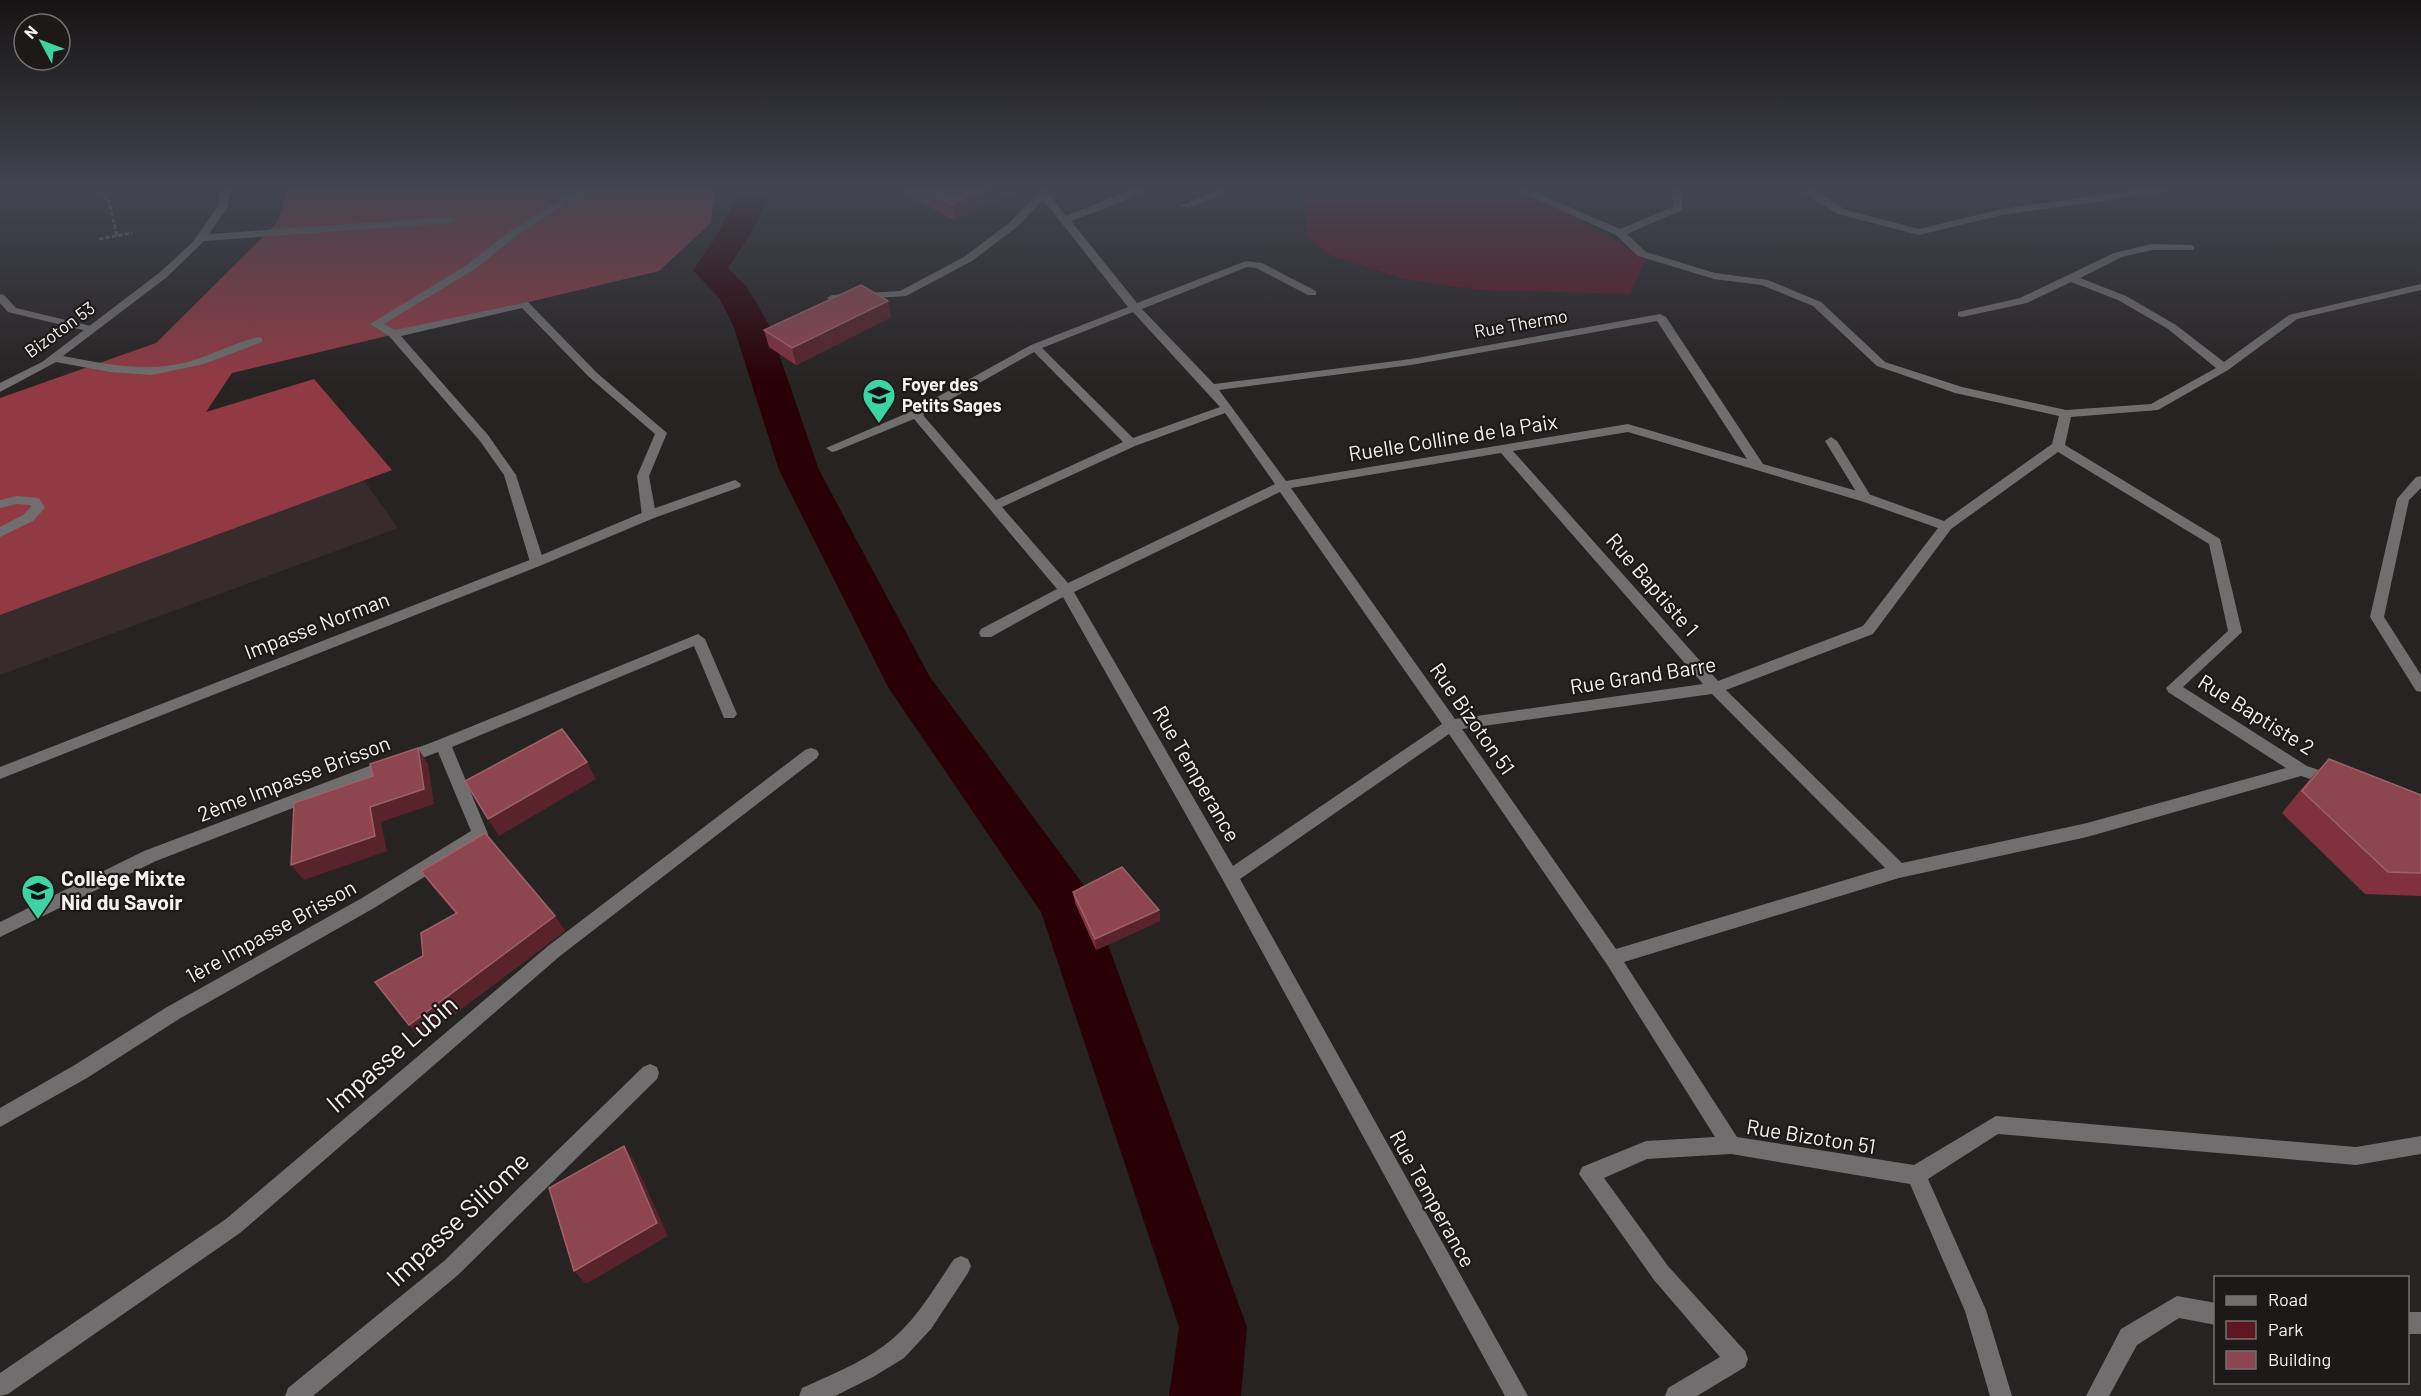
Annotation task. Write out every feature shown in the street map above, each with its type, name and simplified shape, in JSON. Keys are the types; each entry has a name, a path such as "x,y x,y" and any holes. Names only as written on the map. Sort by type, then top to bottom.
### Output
{"street":[{"name":"Bizoton 53","path":"0,388 54,358 163,274 186,252"},
{"path":"490,252 471,267 376,324 393,334 484,438 510,475 537,562"},
{"path":"832,298 902,294 977,252"},
{"name":"Rue Bizoton 51","path":"1090,252 1135,308 1227,408 1612,958 1731,1145 1916,1175"},
{"path":"1640,252 1714,276 1764,282 1817,304 1881,364 1959,390 2066,414 2154,407 2224,368 2293,317 2421,287"},
{"path":"1962,314 2023,301 2118,255 2130,252"},
{"path":"832,448 916,414 1035,347 1252,263 1312,293"},
{"path":"2071,278 2122,298 2172,327 2224,368"},
{"path":"0,297 12,310 91,329"},
{"path":"393,334 524,304 593,375 661,433 643,477 649,515"},
{"name":"Rue Thermo","path":"1211,388 1411,362 1660,317 1758,466"},
{"path":"54,358 143,371 164,371 199,363 258,340"},
{"path":"1035,347 1131,443"},
{"path":"993,506 1131,443 1227,408"},
{"name":"Rue Temperance","path":"916,414 1066,590 1230,877 1516,1396"},
{"path":"2058,446 2066,414"},
{"name":"Ruelle Colline de la Paix","path":"986,633 1066,590 1282,486 1628,428 1866,498 1946,526"},
{"path":"1831,441 1866,498"},
{"name":"Rue Grand Barre","path":"1230,877 1451,725 1715,688 1868,630 1946,526 2058,446"},
{"name":"Rue Baptiste 2","path":"2058,446 2215,543 2235,632 2173,688 2301,770 2345,785"},
{"name":"Rue Baptiste 1","path":"1505,450 1715,688 1899,871"},
{"path":"2421,480 2403,499 2377,617 2421,687"},
{"name":"Impasse Norman","path":"0,773 537,562 649,515 735,484"},
{"path":"0,504 17,500 34,501 38,508 28,518 0,533"},
{"name":"2ème Impasse Brisson","path":"0,930 150,856 444,744 698,639 729,714"},
{"name":"1ère Impasse Brisson","path":"0,1118 80,1072 173,1013 368,903 480,834 444,744"},
{"name":"Impasse Lubin","path":"0,1386 233,1226 554,951 811,754"},
{"path":"1612,958 1899,871 2087,831 2301,770"},
{"name":"Impasse Siliome","path":"296,1396 451,1269 650,1073"},
{"path":"2001,1396 1975,1310 1916,1175 1996,1125 2356,1156 2421,1146"},
{"path":"1676,1396 1737,1359 1661,1273 1589,1174 1646,1150 1731,1145"},
{"path":"810,1396 896,1350 926,1319 961,1266"},
{"path":"2097,1396 2129,1338 2177,1307 2214,1314"}],"shaded area":[{"path":"248,252 679,252 659,271 232,373 206,412 314,379 392,470 0,615 0,398 156,343"},
{"path":"337,442 398,528 0,675 0,559"}],"green space":[{"path":"1327,252 1633,252 1646,260 1630,294 1478,290 1404,279"}],"building":[{"path":"861,285 888,301 792,348 764,330"},
{"path":"562,729 587,762 488,819 465,781"},
{"path":"418,748 424,789 370,807 375,836 291,865 294,803 373,776 370,764"},
{"path":"2329,759 2421,795 2421,873 2388,872 2302,791"},
{"path":"485,833 555,916 409,1025 375,982 423,956 421,933 457,913 421,871"},
{"path":"1122,867 1159,910 1095,939 1073,892"},
{"path":"624,1146 657,1223 574,1271 549,1188"}],"waterway":[{"path":"722,252 710,270 735,294 751,325 799,470 912,687 1066,903 1213,1327 1205,1396"}],"place":[{"name":"Foyer des Petits Sages","path":"879,424"},
{"name":"Collège Mixte Nid du Savoir","path":"38,920"}]}
